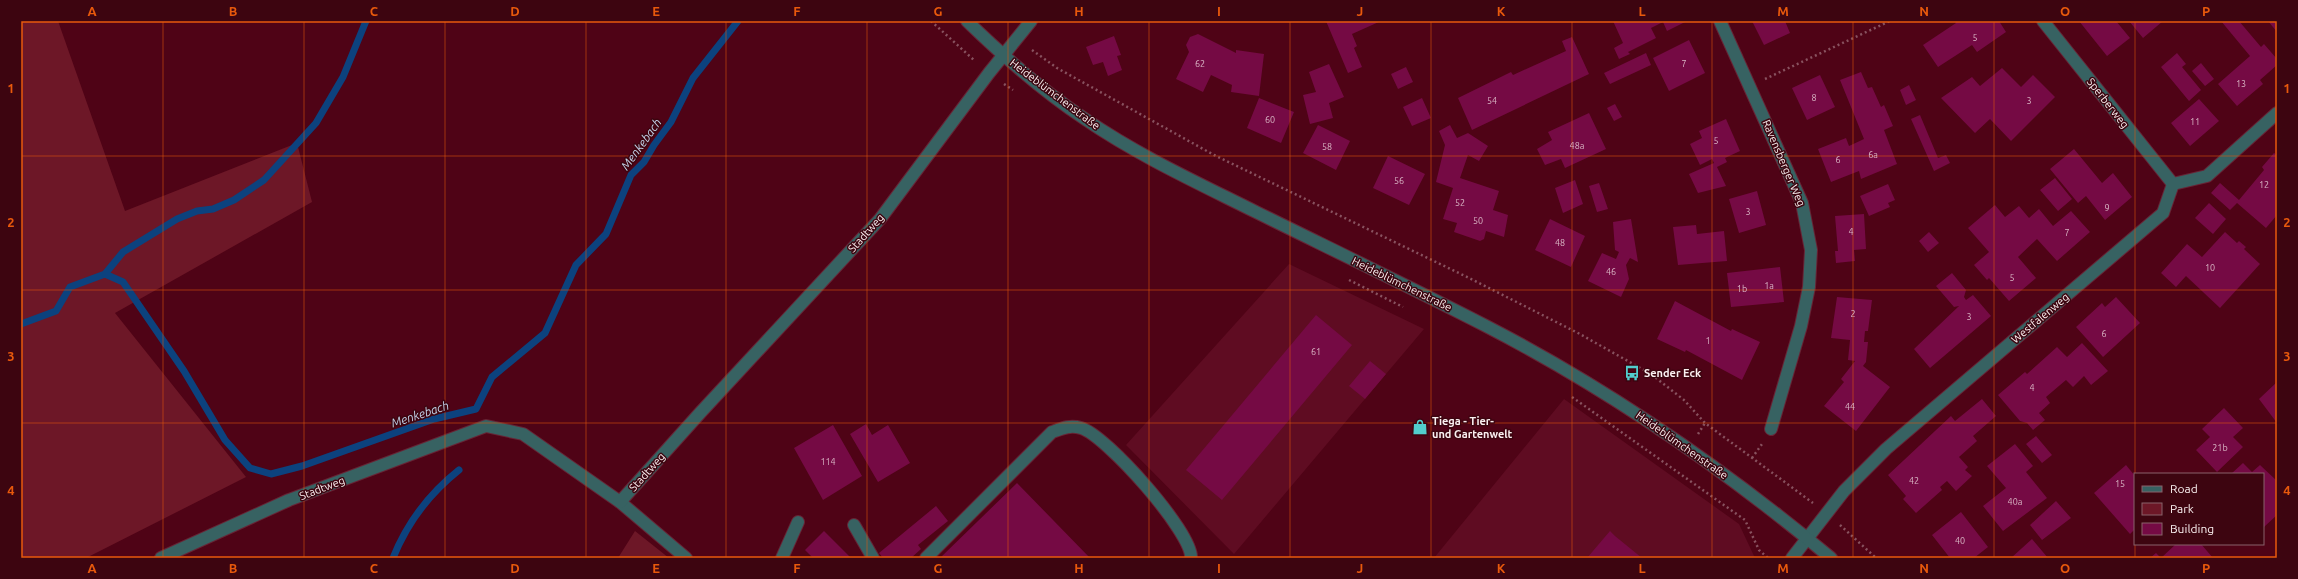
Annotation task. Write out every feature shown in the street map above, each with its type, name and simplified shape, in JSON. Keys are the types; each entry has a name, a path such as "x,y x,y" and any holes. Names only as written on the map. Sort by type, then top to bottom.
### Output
{"street":[{"name":"Heideblümchenstraße","path":"967,21 1003,56 1083,118 1132,149 1545,357 1688,447 1831,558"},
{"name":"Stadtweg","path":"160,558 289,500 486,426 523,434 620,502 700,413 880,219 989,73 1031,21"},
{"name":"Ravensberger Weg","path":"1720,21 1802,203 1811,250 1809,287 1801,326 1771,429"},
{"name":"Sperberweg","path":"2043,21 2173,184"},
{"path":"2173,184 2207,176 2277,113"},
{"name":"Westfalenweg","path":"1792,558 1844,491 1886,449 2163,213 2173,184"},
{"path":"926,558 1052,432 1067,426 1083,428 1102,440 1146,486 1188,543 1191,558"},
{"path":"620,502 686,558"},
{"path":"782,558 798,522"},
{"path":"854,525 873,558"}],"path":[{"path":"931,21 989,73 1014,91"},
{"path":"1750,86 1890,21"},
{"path":"1016,39 1057,68 1208,152 1477,282 1578,333 1651,374 1684,400 1705,423 1826,514 1875,558"},
{"path":"1344,278 1408,310"},
{"path":"1568,394 1745,520 1759,550 1768,558"}],"shaded area":[{"path":"1289,264 1424,329 1234,554 1126,445"},
{"path":"1564,399 1739,524 1755,558 1434,558"}],"green space":[{"path":"21,21 58,21 125,211 297,143 312,202 115,313 246,477 86,558 21,558"},
{"path":"635,531 669,558 618,558"}],"building":[{"path":"1326,21 1381,21 1352,34 1357,46 1354,48 1362,67 1348,73"},
{"path":"1613,21 1685,22 1667,31 1663,22 1651,28 1656,38 1628,52 1630,54 1619,59 1614,48 1623,43"},
{"path":"1752,21 1785,21 1790,33 1764,45"},
{"path":"1955,21 1999,21 2006,32 1977,52 1972,45 1938,67 1923,45 1956,23"},
{"path":"2079,21 2116,21 2130,38 2107,56"},
{"path":"2129,21 2163,21 2143,38"},
{"path":"2221,21 2239,21 2261,47 2264,44 2277,59 2277,65 2260,80 2263,84 2237,106 2218,84 2250,56"},
{"path":"2268,21 2277,21 2277,32"},
{"path":"1198,34 1236,53 1236,50 1264,54 1259,96 1231,92 1232,85 1211,75 1203,92 1176,79 1189,52 1186,45 1190,37"},
{"path":"1114,36 1121,55 1117,56 1122,70 1108,76 1103,62 1093,65 1086,47"},
{"path":"1572,37 1589,74 1472,130 1458,98 1511,72 1513,75 1566,51 1562,41"},
{"path":"1689,40 1705,73 1669,91 1653,58"},
{"path":"1646,53 1651,65 1610,84 1604,73"},
{"path":"2177,53 2186,64 2182,67 2201,90 2189,101 2161,67"},
{"path":"2201,63 2214,79 2205,86 2192,71"},
{"path":"1329,64 1344,97 1329,103 1333,118 1310,124 1303,95 1316,92 1309,72"},
{"path":"1406,67 1413,82 1398,89 1391,74"},
{"path":"2002,68 2021,87 2033,75 2055,97 2011,141 1990,119 1975,133 1941,98 1972,77 1980,86"},
{"path":"1861,72 1868,88 1872,87 1881,107 1884,105 1893,126 1884,130 1897,164 1861,179 1859,171 1831,182 1818,149 1846,138 1849,146 1864,139 1840,80"},
{"path":"1820,75 1835,107 1807,120 1792,88"},
{"path":"1909,85 1916,100 1906,105 1900,90"},
{"path":"1259,98 1294,112 1281,143 1247,128"},
{"path":"1422,98 1431,118 1412,126 1403,107"},
{"path":"2199,99 2219,121 2190,146 2171,123"},
{"path":"1615,104 1622,117 1614,121 1607,108"},
{"path":"1589,113 1606,149 1565,168 1561,159 1545,165 1537,149 1552,140 1548,132"},
{"path":"1920,115 1938,158 1946,155 1950,163 1934,171 1911,119"},
{"path":"1726,119 1740,151 1725,158 1727,162 1717,167 1726,186 1698,193 1689,174 1714,163 1712,159 1700,165 1690,144 1702,138 1699,131"},
{"path":"1318,125 1350,141 1336,170 1303,153"},
{"path":"1450,125 1457,138 1468,133 1488,146 1479,161 1468,155 1460,178 1499,191 1493,210 1508,215 1504,237 1486,231 1484,239 1480,241 1454,232 1457,223 1443,219 1453,188 1436,182 1445,145 1439,131"},
{"path":"2074,149 2102,183 2113,173 2132,197 2105,220 2086,196 2078,203 2050,169"},
{"path":"2274,153 2277,155 2277,215 2266,228 2237,203 2230,210 2211,193 2220,183 2239,200 2264,170 2262,167"},
{"path":"1388,156 1425,174 1409,205 1373,188"},
{"path":"2055,178 2072,199 2058,211 2040,190"},
{"path":"1575,180 1583,204 1563,213 1555,188"},
{"path":"1599,183 1608,209 1597,212 1589,186"},
{"path":"1888,184 1895,200 1888,203 1890,207 1869,216 1860,196"},
{"path":"1757,191 1766,225 1739,233 1729,199"},
{"path":"2209,203 2226,219 2213,234 2195,218"},
{"path":"1995,205 2005,217 2019,206 2029,218 2039,209 2053,226 2071,211 2090,232 2057,261 2037,239 2018,257 2036,278 2009,301 1989,278 1987,280 1974,265 1989,252 1968,228"},
{"path":"1864,214 1866,249 1854,250 1855,261 1836,263 1835,251 1838,251 1835,216"},
{"path":"1550,219 1585,236 1571,267 1535,250"},
{"path":"1631,219 1638,262 1630,258 1626,265 1629,279 1621,297 1588,281 1602,253 1616,259 1619,252 1615,250 1613,222"},
{"path":"1696,225 1697,234 1724,231 1727,261 1678,265 1673,227"},
{"path":"1929,232 1939,243 1928,252 1919,241"},
{"path":"2225,232 2237,243 2239,241 2246,247 2244,249 2260,264 2220,308 2186,276 2176,287 2161,273 2187,244 2202,257"},
{"path":"1780,267 1784,302 1731,307 1727,273"},
{"path":"1952,273 1966,290 1964,297 1966,300 1973,295 1991,316 1930,368 1914,349 1959,306 1954,307 1936,286"},
{"path":"1837,297 1872,300 1868,331 1865,331 1864,342 1868,342 1866,362 1863,366 1890,387 1856,431 1824,406 1844,382 1841,379 1855,361 1848,360 1850,340 1831,338"},
{"path":"2116,297 2140,323 2103,357 2076,327 2102,303 2105,307"},
{"path":"1675,301 1731,331 1732,329 1760,342 1742,380 1686,350 1685,352 1657,339"},
{"path":"1316,315 1352,345 1222,500 1186,470"},
{"path":"2082,343 2108,371 2091,385 2084,376 2073,387 2066,380 2046,397 2050,403 2039,413 2045,420 2033,430 2027,423 2020,421 1998,395 2025,372 2027,374 2057,347 2067,357"},
{"path":"1370,361 1386,374 1365,399 1349,386"},
{"path":"2277,382 2277,423 2259,399"},
{"path":"1982,399 1996,416 1973,436 1977,441 1959,457 1968,467 1965,470 1972,476 1956,491 1947,481 1940,487 1942,490 1916,513 1903,499 1906,496 1888,475 1951,416 1955,421"},
{"path":"2224,408 2243,428 2233,437 2243,447 2217,472 2196,450 2210,437 2202,429"},
{"path":"866,424 872,435 888,425 910,463 878,482 850,434"},
{"path":"833,425 862,476 823,500 794,448"},
{"path":"2036,436 2052,455 2042,463 2026,444"},
{"path":"2015,444 2033,466 2026,472 2047,498 2003,531 1983,506 2006,488 1987,466"},
{"path":"2243,463 2252,472 2260,465 2277,481 2277,515 2264,527 2264,473 2232,473"},
{"path":"2126,465 2134,475 2134,530 2130,534 2094,493"},
{"path":"1017,483 1090,558 940,558"},
{"path":"2056,501 2071,518 2042,540 2030,525"},
{"path":"936,506 948,521 918,545 921,549 911,558 883,558 879,553"},
{"path":"1961,512 1988,547 1974,558 1950,558 1932,535"},
{"path":"824,531 850,557 849,558 813,558 805,550"},
{"path":"1610,531 1615,536 1642,558 1587,558"},
{"path":"2032,539 2048,558 2011,558"},
{"path":"2175,545 2202,545 2213,558 2161,558"},
{"path":"2156,553 2161,558 2150,558"}],"waterway":[{"path":"105,274 123,252 177,219 197,211 213,209 234,200 264,180 316,123 343,77 366,21"},
{"name":"Menkebach","path":"21,324 56,311 70,287 105,274 123,282 184,371 225,440 250,468 271,474 302,466 434,419 476,409 492,377 545,333 576,265 606,234 631,175 644,162 654,145 671,122 693,78 738,21"},
{"path":"393,558 405,533 420,510 438,489 459,470"}],"place":[{"name":"Sender Eck","path":"1632,373"},
{"name":"Tiega - Tier- und Gartenwelt","path":"1420,427"}]}
